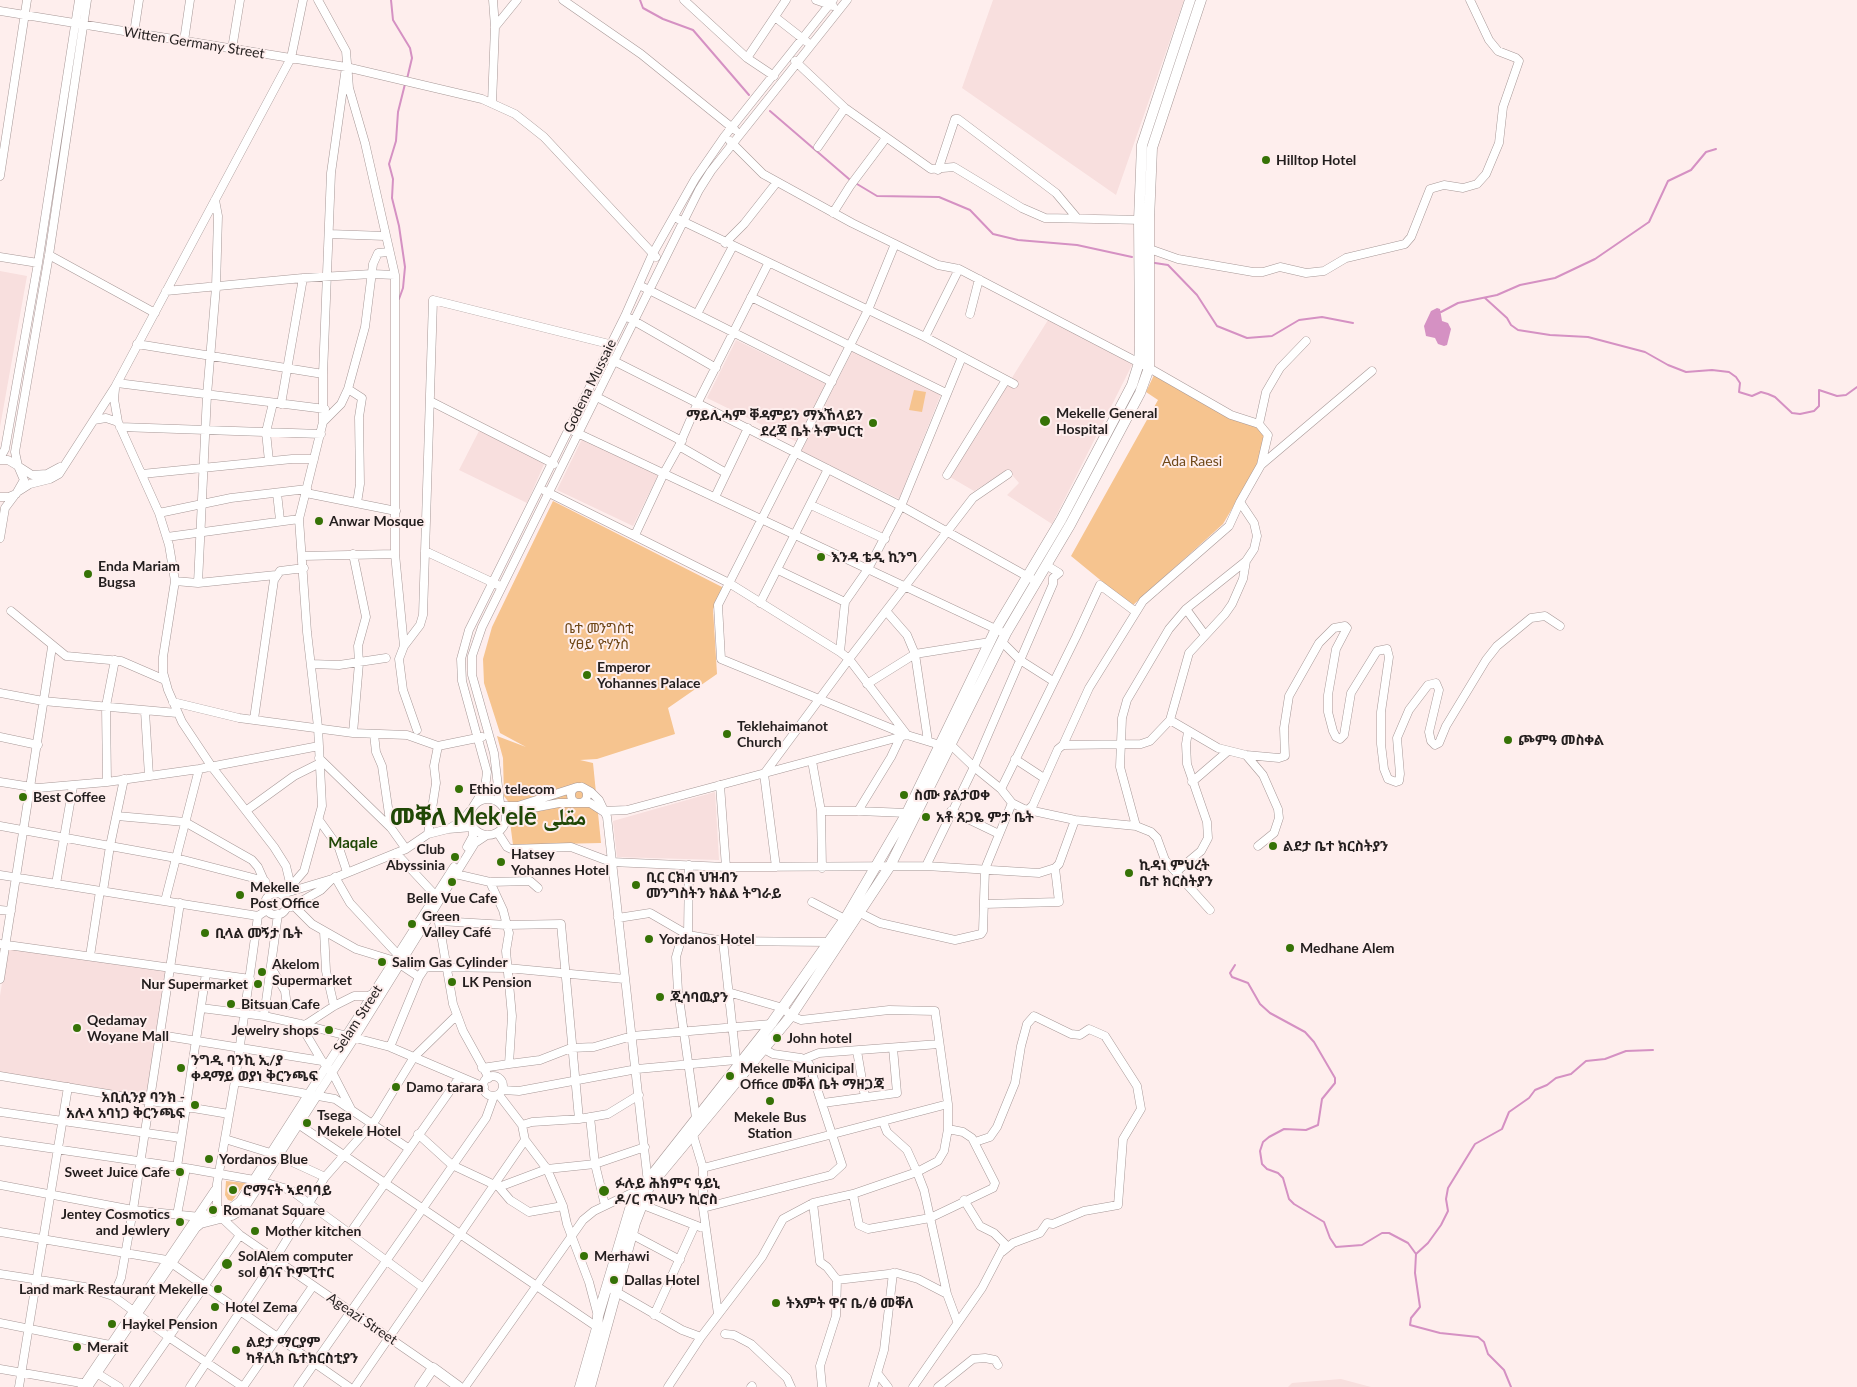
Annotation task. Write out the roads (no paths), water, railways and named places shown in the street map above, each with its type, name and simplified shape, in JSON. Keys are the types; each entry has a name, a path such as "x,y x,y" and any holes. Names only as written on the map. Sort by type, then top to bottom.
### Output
{"main road":[{"path":"1032,578 1046,565 1058,547 1140,393 1149,368 1144,220 1152,148 1183,35 1190,0"},
{"path":"1183,35 1201,0"},
{"path":"646,1185 693,1135 845,919 911,815 952,745 1002,635 1032,578 1048,541 1132,385 1139,363 1144,247"},
{"path":"1048,541 1058,547"},
{"path":"590,1387 601,1330 636,1202 646,1185 696,1118 742,1064 764,1049 791,1016 860,913 890,866 940,745 990,642 1002,635"},
{"path":"580,1387 601,1330 598,1316 611,1290 631,1234 636,1202"},
{"path":"420,1387 435,1370"},
{"path":"428,1387 435,1370"},
{"name":"Ageazi Street","path":"435,1370 459,1387"}],"street":[{"path":"0,176 27,0"},
{"path":"0,497 9,497 18,493 24,480 18,466 15,448 49,255 65,149 80,24 80,0"},
{"path":"71,454 59,468 43,476 32,475 12,461 0,459 5,449 38,263 56,147 80,24 87,0"},
{"path":"134,33 140,0"},
{"path":"184,41 190,0"},
{"path":"232,49 240,0"},
{"path":"0,538 7,504 30,484 55,477 116,385 291,58 303,0"},
{"path":"318,0 344,44 349,88 365,144 388,252 395,275 396,512 394,554 404,646"},
{"path":"492,103 495,27 493,0"},
{"path":"495,27 517,0"},
{"path":"563,0 641,54 740,134"},
{"path":"684,0 747,58 774,76"},
{"path":"747,58 786,0"},
{"path":"816,0 832,2 840,8"},
{"name":"Godena Mussaie","path":"502,804 495,759 473,686 472,662 482,627 577,433 604,355 648,289 706,178 847,0"},
{"path":"1144,247 1178,259 1244,271 1263,272 1280,267 1306,273 1324,271 1346,258 1405,244 1410,237 1430,189 1444,185 1462,188 1477,184 1486,174 1499,143 1503,107 1519,61 1498,51 1489,40 1470,0"},
{"name":"Godena Mussaie","path":"472,808 485,788 488,778 479,738 464,690 462,659 469,630 569,429 613,361 620,346 639,285 652,255 699,173 724,137 832,2"},
{"name":"Witten Germany Street","path":"0,11 346,67 426,85 492,103 515,114 544,137 652,255"},
{"path":"775,17 812,45"},
{"path":"789,57 845,108 931,169 954,168 1044,218 1144,220"},
{"path":"292,889 304,871 322,806 318,727 299,519 324,422 323,374 328,277 328,234 334,142 346,67"},
{"path":"818,147 845,108"},
{"path":"938,170 955,119 958,119 1053,191 1077,218"},
{"path":"724,137 733,143 763,174 833,213 938,264 959,269 979,279 1149,368 1231,415 1259,424 1268,435 1261,465 1229,526 1143,601 1089,688 1063,745 1058,749 1033,805 1029,809"},
{"path":"833,213 850,186 886,138"},
{"path":"56,147 65,149"},
{"path":"697,314 729,244 777,182"},
{"path":"198,583 207,394 216,287 218,216 215,200"},
{"path":"674,217 768,264 925,337 1014,384"},
{"path":"328,234 385,236"},
{"path":"895,244 868,310 760,518 717,608 721,659 820,699 904,737 940,745 952,745 974,768 1001,789 1012,803 1024,810 1029,809 1075,820 1136,826 1151,832 1157,838 1165,860 1210,910"},
{"path":"324,422 341,404 348,389 365,327 373,264 378,253 388,252"},
{"path":"49,255 155,313"},
{"path":"652,255 662,260"},
{"path":"0,257 38,263"},
{"path":"635,535 698,402 768,264"},
{"path":"925,337 959,269"},
{"path":"166,291 302,278 372,274 395,275"},
{"path":"269,461 266,432 277,404 287,368 302,278"},
{"path":"970,314 979,279"},
{"path":"639,285 832,382"},
{"path":"751,297 946,393"},
{"path":"417,730 402,683 398,660 404,646 422,621 432,300 620,346"},
{"path":"629,318 716,368"},
{"path":"1259,424 1266,392 1280,368 1306,341"},
{"path":"137,344 323,374"},
{"path":"22,349 32,351"},
{"path":"604,355 902,506 1032,578"},
{"path":"840,652 845,602 868,569 902,506 962,357"},
{"path":"1261,465 1372,371"},
{"path":"947,475 1006,380"},
{"path":"116,385 324,409"},
{"path":"116,385 114,400 119,425 159,513 167,537 175,581 163,657 165,680 177,713 212,766 247,810 282,859 292,889"},
{"path":"348,389 362,398 357,503"},
{"path":"591,394 680,443 726,473"},
{"path":"430,401 561,467"},
{"path":"94,420 106,418 119,425 321,434"},
{"path":"715,497 748,428"},
{"path":"569,429 906,587 1002,635 1020,660 1053,681"},
{"path":"142,474 269,461 314,459"},
{"path":"760,603 828,469"},
{"path":"776,867 764,774 849,659 973,498 1008,474"},
{"path":"540,489 729,583 840,652 849,659 904,737"},
{"path":"159,513 201,504 277,493 307,491 396,512"},
{"path":"277,493 280,520"},
{"path":"1136,826 1120,767 1122,718 1127,700 1169,629 1186,610 1246,561 1254,549 1257,536 1254,523 1240,502"},
{"path":"811,504 885,539"},
{"path":"167,537 200,534 280,520 299,519"},
{"path":"425,551 502,587"},
{"path":"352,733 359,662 358,646 366,617 366,607 353,554"},
{"path":"303,556 394,554"},
{"path":"1063,745 1141,744 1150,741 1170,720 1189,653 1232,604 1244,579 1246,561"},
{"path":"926,866 951,811 974,768 1053,584 1053,578 1059,572 1046,565"},
{"path":"175,581 198,583 276,575 286,569 304,568"},
{"path":"778,570 845,602"},
{"path":"254,719 260,668 276,575"},
{"path":"1001,789 1100,585 1136,612"},
{"path":"1186,610 1205,635"},
{"path":"10,611 52,647 66,656 115,660 136,666 165,680"},
{"path":"886,611 907,635 915,654 928,741"},
{"path":"1170,720 1205,743 1228,751 1246,756 1279,758 1285,756 1284,728 1290,696 1319,643 1327,634 1340,626 1345,626 1347,628 1336,649 1328,695 1328,712 1333,731 1336,737 1344,736 1351,692 1377,651 1386,648 1389,657 1381,712 1381,744 1384,769 1388,779 1396,782 1399,781 1400,774 1397,738 1409,710 1428,684 1436,683 1439,690 1429,732 1431,741 1436,745 1439,743 1446,726 1486,660 1497,646 1531,618 1545,616 1560,626"},
{"path":"867,684 915,654 990,642"},
{"path":"0,979 3,944 11,911 52,647"},
{"path":"311,664 359,662 386,658"},
{"path":"107,782 106,706 115,660"},
{"path":"0,693 44,701 177,713"},
{"path":"173,702 254,719 352,733 407,735 438,746 489,735"},
{"path":"145,711 149,776"},
{"path":"1176,872 1201,852 1208,838 1207,822 1187,764 1186,744 1188,732"},
{"path":"374,734 376,752 382,766 391,828"},
{"path":"507,817 522,810 559,803 590,803 605,812 627,810 904,737"},
{"path":"858,810 904,737"},
{"path":"0,738 38,745"},
{"path":"0,782 31,787 73,786 199,769 319,746"},
{"path":"428,834 436,783 434,766 438,746"},
{"path":"1192,782 1228,751"},
{"path":"1246,756 1264,775 1278,809 1279,818 1274,833 1258,846"},
{"path":"1015,758 1044,778"},
{"path":"247,810 320,760"},
{"path":"320,760 391,828 406,849"},
{"path":"812,761 821,811 822,868"},
{"path":"165,901 199,769"},
{"path":"90,956 124,779"},
{"path":"720,785 726,867"},
{"path":"56,884 73,786"},
{"path":"578,803 570,796 572,790 579,787"},
{"path":"578,803 587,795 579,787"},
{"path":"448,829 462,820 472,808 486,799 518,806 579,787 594,795 605,812 645,1147 646,1185 588,1215 465,1387"},
{"path":"860,913 880,923 955,940 982,934 985,868 1012,803"},
{"path":"502,804 507,817 503,828 498,833 487,835 475,843 453,874 490,882 530,881 538,888"},
{"path":"472,808 470,818 473,827"},
{"path":"821,811 858,810 911,815"},
{"path":"951,811 999,834"},
{"path":"117,816 185,822 252,860 265,881 270,894"},
{"path":"319,820 339,848 347,872"},
{"path":"498,833 507,847 511,849 570,847 611,862 726,867 876,868 926,866 985,868 1039,873 1055,868 1059,864 1075,820"},
{"path":"0,826 176,858 265,881"},
{"path":"270,894 282,894 292,889 334,878 406,849 428,834 448,829 473,827 487,835"},
{"name":"Selam Street","path":"327,1067 355,1038 399,960 453,874 473,836 473,827"},
{"path":"396,853 439,896 436,908 445,965 457,1015 482,1068 489,1078"},
{"path":"689,865 686,934 676,957 688,1066 696,1118"},
{"path":"984,904 1059,902 1055,868"},
{"path":"0,875 258,916"},
{"path":"264,1016 272,969 278,914 286,908 295,907 321,890 334,878"},
{"path":"334,878 350,903 399,960 419,977"},
{"path":"490,882 503,910 507,925 507,968 512,1010 509,1064"},
{"path":"266,910 266,900 270,894"},
{"path":"282,894 287,901 286,908"},
{"path":"812,902 845,919"},
{"path":"114,1296 121,1278 141,1163 180,903"},
{"path":"295,907 306,921 356,949 399,960"},
{"name":"Selam Street","path":"222,1218 238,1209 314,1094 327,1067 346,1036 375,992 436,908"},
{"path":"0,910 11,911"},
{"path":"266,910 278,914"},
{"path":"134,1387 170,1338 204,1285 240,1235 222,1218 216,1202 217,1186 235,1081 258,916 266,910"},
{"path":"618,918 650,913 686,934 723,941 829,942"},
{"path":"439,921 507,925 560,924 579,1119"},
{"path":"324,931 326,971 334,1006"},
{"path":"201,1008 264,1016 303,1024 390,1047 484,1088 487,1094 576,1082 637,1069 742,1064 732,1026 723,941"},
{"path":"3,944 250,979"},
{"path":"390,1047 419,977 425,968 445,965 507,968 624,980"},
{"path":"272,969 285,991 287,1006"},
{"path":"177,1167 206,973"},
{"path":"303,1024 354,996 368,996 375,992"},
{"path":"668,1387 701,1337 762,1257 783,1219 813,1203 853,1194 917,1172 938,1160 944,1151 948,1129 948,1104 935,1011 889,1010 796,1020 783,1008 728,992"},
{"path":"190,1387 275,1259 325,1177 372,1123 414,1057 457,1015"},
{"path":"975,1142 993,1135 1014,1083 1027,1024 1034,1016 1071,1034 1080,1035 1089,1029 1105,1036 1137,1086 1141,1109 1123,1139 1118,1204 1084,1211 1052,1224 1047,1223 1040,1233 1013,1243 1002,1252"},
{"path":"303,1024 351,1109"},
{"path":"482,1068 540,1060 571,1048 594,1047 632,1036 684,1030 771,1024"},
{"path":"160,1035 239,1048 327,1067"},
{"path":"764,1049 772,1054 804,1059 819,1053 939,1044"},
{"path":"823,1103 897,1093 892,1048"},
{"path":"857,1051 865,1097"},
{"path":"703,1208 831,1175 842,1164 809,1064 804,1059"},
{"path":"0,1076 228,1114"},
{"path":"350,1233 459,1078"},
{"path":"484,1088 489,1078"},
{"path":"298,1387 486,1118 503,1085 499,1078 489,1078"},
{"path":"235,1081 335,1099 408,1148"},
{"path":"19,1387 68,1087"},
{"path":"498,1094 522,1125 525,1140 547,1169 563,1206 571,1237 589,1282 598,1316"},
{"path":"522,1125 532,1122 579,1119 615,1111 639,1094"},
{"path":"703,1168 948,1104"},
{"path":"0,1112 181,1138"},
{"path":"590,1117 595,1164 605,1205"},
{"path":"296,1122 601,1330"},
{"path":"883,1122 888,1132 907,1150 917,1172 930,1218 947,1294 957,1321"},
{"path":"853,1194 856,1216 859,1225 863,1229 930,1218 994,1186 975,1142 969,1135 948,1129"},
{"path":"418,1134 452,1166 496,1186 515,1204 529,1212 563,1206"},
{"path":"693,1135 703,1168 703,1208 718,1314"},
{"path":"225,1139 273,1154 325,1177"},
{"path":"355,1387 422,1287 496,1186 525,1140"},
{"path":"0,1141 141,1163 186,1168 256,1181 292,1191 422,1287"},
{"path":"496,1186 547,1169 595,1164 645,1147"},
{"path":"176,1215 186,1168"},
{"path":"0,1185 133,1210 222,1218"},
{"path":"0,1369 86,1385 136,1313 217,1186"},
{"path":"913,1387 957,1321 982,1288 1005,1244 994,1233 980,1226 964,1200"},
{"path":"636,1202 706,1228"},
{"path":"813,1203 820,1262 827,1266 837,1280 836,1316 820,1366 822,1387"},
{"path":"169,1262 196,1228 201,1224 222,1218"},
{"path":"654,1314 695,1225"},
{"path":"0,1232 169,1262 349,1387"},
{"path":"631,1234 680,1260"},
{"name":"Ageazi Street","path":"240,1235 435,1370"},
{"path":"837,1280 893,1273 918,1279 947,1294"},
{"path":"872,1387 878,1374 884,1350 893,1273"},
{"path":"0,1274 85,1287 114,1296 170,1338 243,1387 313,1286"},
{"path":"611,1290 701,1337"},
{"path":"95,1372 110,1345 136,1313"},
{"path":"0,1322 110,1345"},
{"path":"725,1334 734,1334 751,1344 787,1378 791,1387"},
{"path":"938,1387 973,1359 985,1358 995,1360 998,1365"},
{"path":"95,1372 119,1387"},
{"path":"878,1374 888,1387"}],"waterway":[{"path":"391,0 393,20 410,48 412,58 407,79"},
{"path":"640,0 643,8 663,19 693,30 749,95"},
{"path":"399,299 403,288 405,267 399,226 392,198 393,179 389,164 396,141 398,112 405,84"},
{"path":"770,111 849,179"},
{"path":"1441,312 1458,303 1497,295 1520,285 1555,278 1595,259 1649,222 1668,181 1691,170 1706,152 1716,149"},
{"path":"857,184 877,196 939,197 970,210 993,234 1018,240 1077,245 1132,257"},
{"path":"1155,263 1168,265 1197,295 1217,326 1247,338 1272,336 1299,320 1322,317 1353,323"},
{"path":"1485,298 1518,330 1550,335 1588,337 1645,352 1668,365 1686,372 1712,370 1729,372 1740,383 1739,392 1752,396 1761,392 1768,394 1775,397 1792,413 1800,414 1814,411 1819,406 1819,390 1837,396 1846,395 1857,387"},
{"path":"1235,965 1230,973 1232,977 1248,983 1260,1004 1270,1013 1305,1032 1314,1042 1335,1078 1335,1083 1322,1099 1318,1125 1306,1130 1284,1129 1269,1137 1263,1142 1260,1151 1262,1164 1283,1178 1289,1199 1294,1204 1324,1222 1330,1238 1336,1247 1362,1245 1382,1233 1389,1233 1408,1243 1416,1254 1415,1273 1420,1307 1411,1318 1410,1325 1440,1333 1478,1337 1484,1342 1488,1354 1504,1370 1511,1387"},
{"path":"1416,1254 1428,1243 1441,1225 1448,1211 1446,1199 1448,1188 1475,1144 1502,1129 1509,1112 1529,1098 1535,1090 1547,1085 1556,1078 1571,1074 1586,1061 1605,1059 1626,1051 1653,1050"}],"place":[{"name":"Hilltop Hotel","path":"1266,160"},
{"name":"Mekelle General Hospital","path":"1045,421"},
{"name":"ማይሊሓም ቐዳምይን ማእኸላይን ደረጃ ቤት ትምህርቲ","path":"873,423"},
{"name":"Anwar Mosque","path":"319,521"},
{"name":"እንዳ ቴዲ ኪንግ","path":"821,557"},
{"name":"Enda Mariam Bugsa","path":"88,574"},
{"name":"Emperor Yohannes Palace","path":"587,675"},
{"name":"Teklehaimanot Church","path":"727,734"},
{"name":"ጮምዓ መስቀል","path":"1508,740"},
{"name":"Ethio telecom","path":"459,789"},
{"name":"ስሙ ያልታወቀ","path":"904,795"},
{"name":"Best Coffee","path":"23,797"},
{"name":"አቶ ጸጋዬ ምታ ቤት","path":"926,817"},
{"name":"ልደታ ቤተ ክርስትያን","path":"1273,846"},
{"name":"Club Abyssinia","path":"455,857"},
{"name":"Hatsey Yohannes Hotel","path":"501,862"},
{"name":"ኪዳነ ምህረት ቤተ ክርስትያን","path":"1129,873"},
{"name":"Belle Vue Cafe","path":"452,882"},
{"name":"ቢር ርክብ ህዝብን መንግስትን ክልል ትግራይ","path":"636,885"},
{"name":"Mekelle Post Office","path":"240,895"},
{"name":"Green Valley Café","path":"412,924"},
{"name":"ቢላል መኝታ ቤት","path":"205,933"},
{"name":"Yordanos Hotel","path":"649,939"},
{"name":"Medhane Alem","path":"1290,948"},
{"name":"Salim Gas Cylinder","path":"382,962"},
{"name":"Akelom Supermarket","path":"262,972"},
{"name":"LK Pension","path":"452,982"},
{"name":"Nur Supermarket","path":"258,984"},
{"name":"ጂሳባዉያን","path":"660,997"},
{"name":"Bitsuan Cafe","path":"231,1004"},
{"name":"Qedamay Woyane Mall","path":"77,1028"},
{"name":"Jewelry shops","path":"329,1030"},
{"name":"John hotel","path":"777,1038"},
{"name":"ንግዲ ባንኪ ኢ/ያ ቀዳማይ ወያነ ቅርንጫፍ","path":"181,1068"},
{"name":"Mekelle Municipal Office መቐለ ቤት ማዘጋጃ","path":"730,1076"},
{"name":"Damo tarara","path":"396,1087"},
{"name":"Mekele Bus Station","path":"770,1101"},
{"name":"አቢሲንያ ባንክ - አሉላ አባነጋ ቅርንጫፍ","path":"195,1105"},
{"name":"Tsega Mekele Hotel","path":"307,1123"},
{"name":"Yordanos Blue","path":"209,1159"},
{"name":"Sweet Juice Cafe","path":"180,1172"},
{"name":"ሮማናት ኣደባባይ","path":"233,1190"},
{"name":"ፉሉይ ሕክምና ዓይኒ ዶ/ር ጥላሁን ኪሮስ","path":"604,1191"},
{"name":"Romanat Square","path":"213,1210"},
{"name":"Jentey Cosmotics and Jewlery","path":"180,1222"},
{"name":"Mother kitchen","path":"255,1231"},
{"name":"Merhawi","path":"584,1256"},
{"name":"SolAlem computer sol ፅገና ኮምፒተር","path":"227,1264"},
{"name":"Dallas Hotel","path":"614,1280"},
{"name":"Land mark Restaurant Mekelle","path":"218,1289"},
{"name":"ትእምት ዋና ቤ/ፅ መቐለ","path":"776,1303"},
{"name":"Hotel Zema","path":"215,1307"},
{"name":"Haykel Pension","path":"112,1324"},
{"name":"Merait","path":"77,1347"},
{"name":"ልደታ ማርያም ካቶሊክ ቤተክርስቲያን","path":"236,1350"}],"district":[{"name":"መቐለ Mek'elē مقلى","path":"488,817"},
{"name":"Maqale","path":"353,843"}],"park label":[{"name":"Ada Raesi","path":"1192,461"},
{"name":"ቤተ መንግስቲ ሃፀይ ዮሃንስ","path":"599,636"}]}
